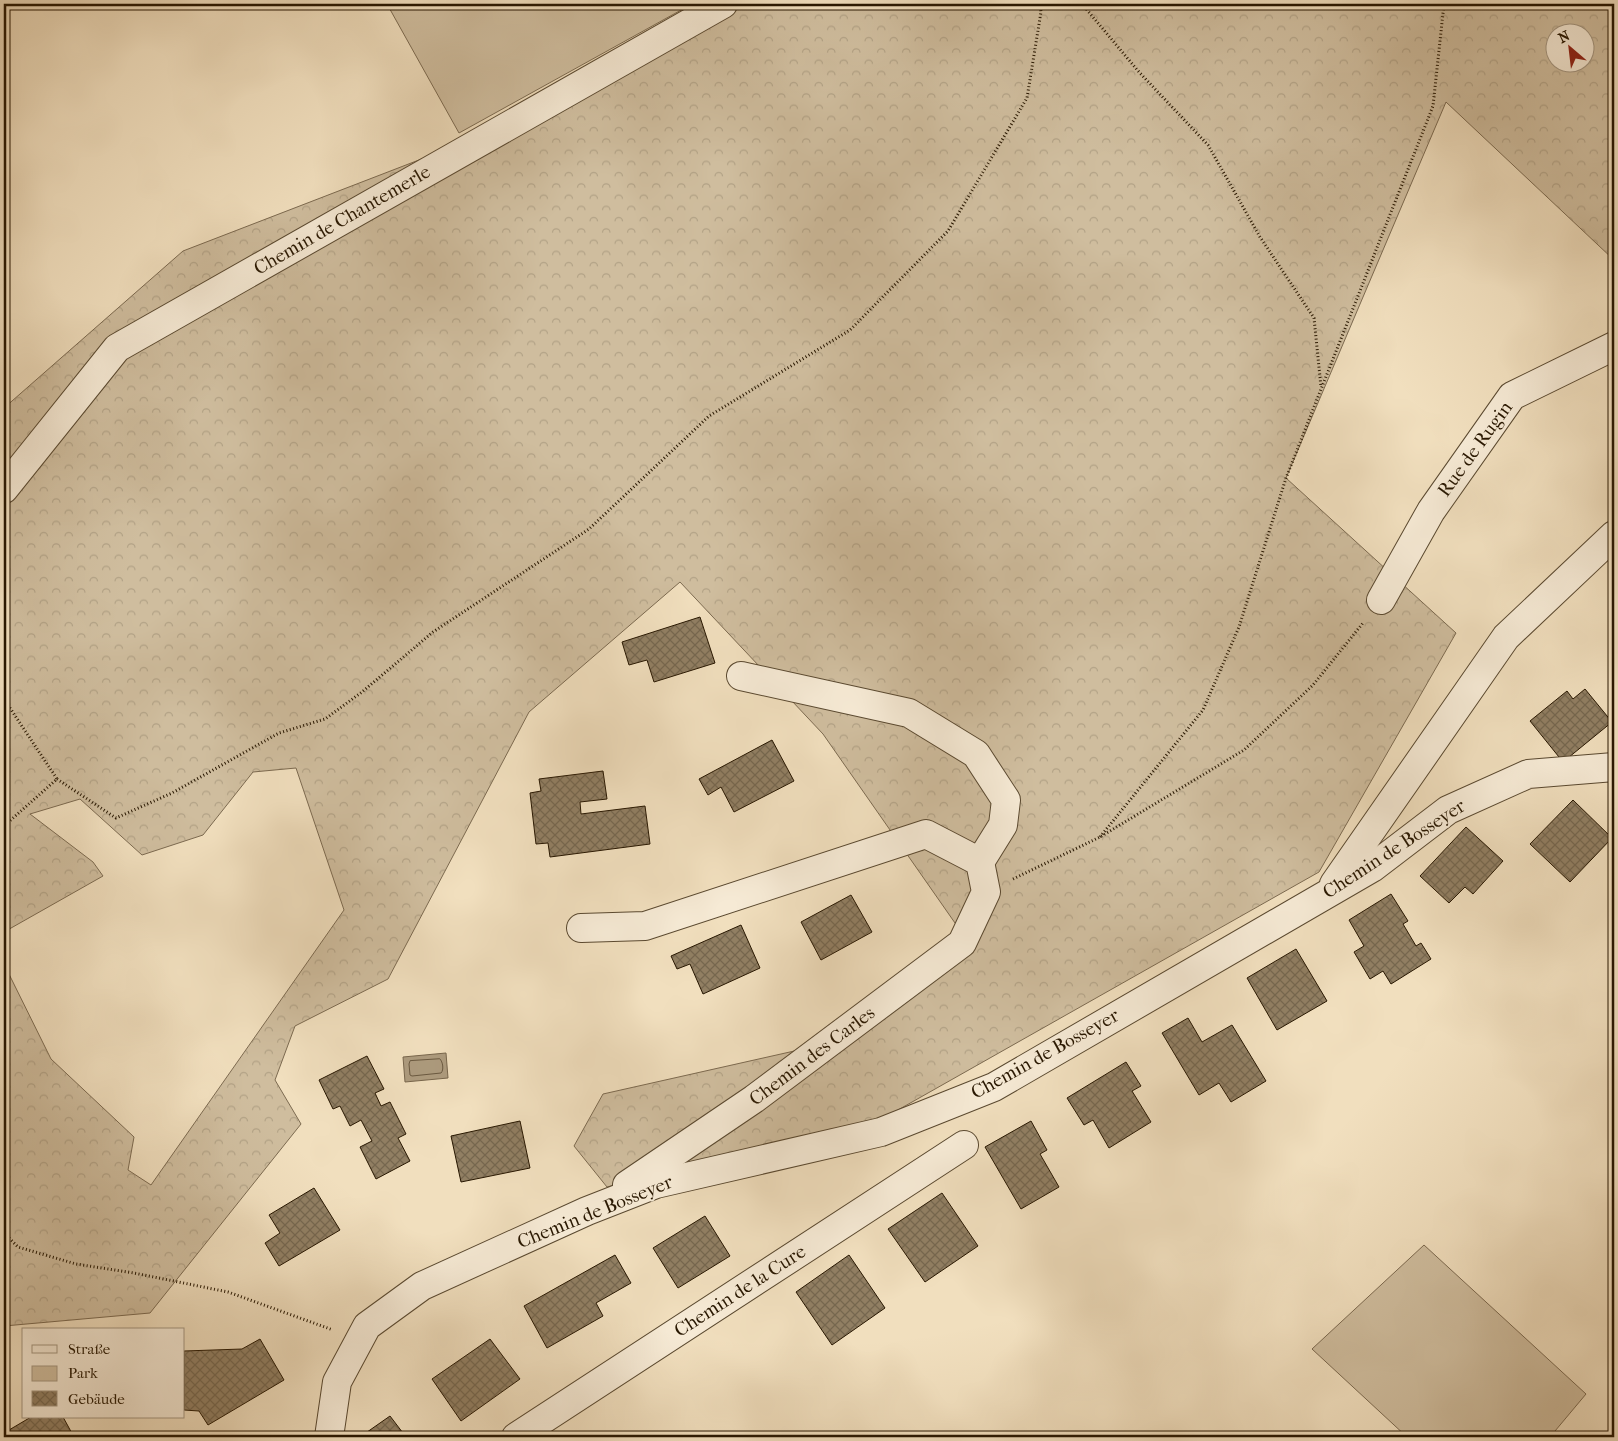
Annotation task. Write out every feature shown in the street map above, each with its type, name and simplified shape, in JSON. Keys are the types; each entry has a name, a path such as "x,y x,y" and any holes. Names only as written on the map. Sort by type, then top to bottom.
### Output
{"street":[{"name":"Chemin de Chantemerle","path":"4,489 117,348 723,4"},
{"name":"Rue de Rugin","path":"1381,600 1431,511 1512,396 1614,346"},
{"path":"1329,892 1506,637 1614,536"},
{"path":"741,676 909,713 976,754 1006,800 1003,825 980,862 986,892"},
{"name":"Chemin de Bosseyer","path":"329,1437 337,1382 367,1326 422,1286 586,1211 656,1184 882,1132 994,1087 1372,868 1448,810 1528,774 1614,767"},
{"path":"581,928 645,926 926,834 980,862"},
{"name":"Chemin des Carles","path":"586,1211 754,1100 962,943 986,892"},
{"name":"Chemin de la Cure","path":"516,1437 964,1145"}],"path":[{"path":"4,699 57,779 116,818 172,793 278,733 324,719 362,692 433,632 589,529 709,416 850,330 948,231 1027,98 1041,12 1040,4"},
{"path":"1082,4 1138,72 1208,145 1260,237 1314,318 1321,389"},
{"path":"1100,836 1202,710 1239,627 1286,478 1432,106 1444,4"},
{"path":"986,892 1100,836 1244,750 1313,685 1381,600"},
{"path":"4,826 57,779"},
{"path":"4,1233 18,1247 76,1264 134,1273 228,1292 332,1329 357,1344"}],"green space":[{"path":"387,4 692,4 459,133"},
{"path":"712,4 1614,4 1614,260 1446,102 1286,478 1456,633 1319,872 882,1119 607,1187 574,1146 603,1094 821,1045 962,933 823,734 680,582 529,712 388,979 295,1026 275,1080 301,1124 150,1313 4,1326 4,964 51,1059 134,1137 128,1170 151,1185 344,910 296,768 253,772 203,835 142,855 80,799 30,814 93,862 103,876 4,932 4,408 183,251 463,143"},
{"path":"1424,1245 1586,1394 1550,1437 1407,1437 1312,1349"}],"water":[{"path":"446,1053 448,1078 405,1082 403,1057"}],"building":[{"path":"700,617 715,663 654,682 647,660 629,665 622,642"},
{"path":"1585,689 1612,722 1563,762 1530,721 1567,691 1573,699"},
{"path":"772,740 794,781 734,812 721,787 708,795 699,779"},
{"path":"603,771 607,799 580,802 581,814 645,806 650,844 550,857 548,843 536,844 530,793 541,791 539,779"},
{"path":"1573,800 1612,838 1570,882 1530,844"},
{"path":"1466,827 1503,861 1473,894 1465,887 1449,903 1420,876"},
{"path":"1391,894 1408,921 1403,924 1416,946 1421,943 1431,959 1391,984 1383,971 1370,979 1354,952 1364,946 1349,920"},
{"path":"851,895 872,932 821,960 801,922"},
{"path":"741,925 760,968 703,994 690,964 677,969 671,956"},
{"path":"1296,949 1327,1001 1277,1030 1247,978"},
{"path":"1188,1018 1202,1042 1232,1025 1266,1081 1231,1102 1219,1083 1199,1095 1162,1033"},
{"path":"367,1056 384,1089 375,1093 381,1106 390,1102 406,1134 398,1138 410,1161 376,1179 360,1147 372,1141 361,1120 350,1126 340,1106 333,1109 319,1080"},
{"path":"1126,1062 1141,1086 1132,1091 1151,1122 1109,1148 1093,1120 1084,1125 1067,1098"},
{"path":"520,1121 530,1168 461,1182 451,1136"},
{"path":"1031,1121 1047,1150 1040,1154 1059,1187 1021,1209 985,1147"},
{"path":"314,1188 340,1230 279,1266 265,1243 280,1233 269,1215"},
{"path":"942,1193 978,1246 925,1282 888,1229"},
{"path":"705,1216 730,1256 678,1288 653,1248"},
{"path":"615,1255 631,1283 596,1303 603,1316 547,1348 524,1306"},
{"path":"849,1255 885,1308 832,1345 796,1292"},
{"path":"260,1339 284,1380 208,1425 199,1411 185,1410 185,1351 242,1349"},
{"path":"490,1339 520,1379 461,1421 432,1379"},
{"path":"390,1416 406,1437 360,1437"},
{"path":"29,1418 64,1418 74,1437 4,1437 4,1433"}]}
